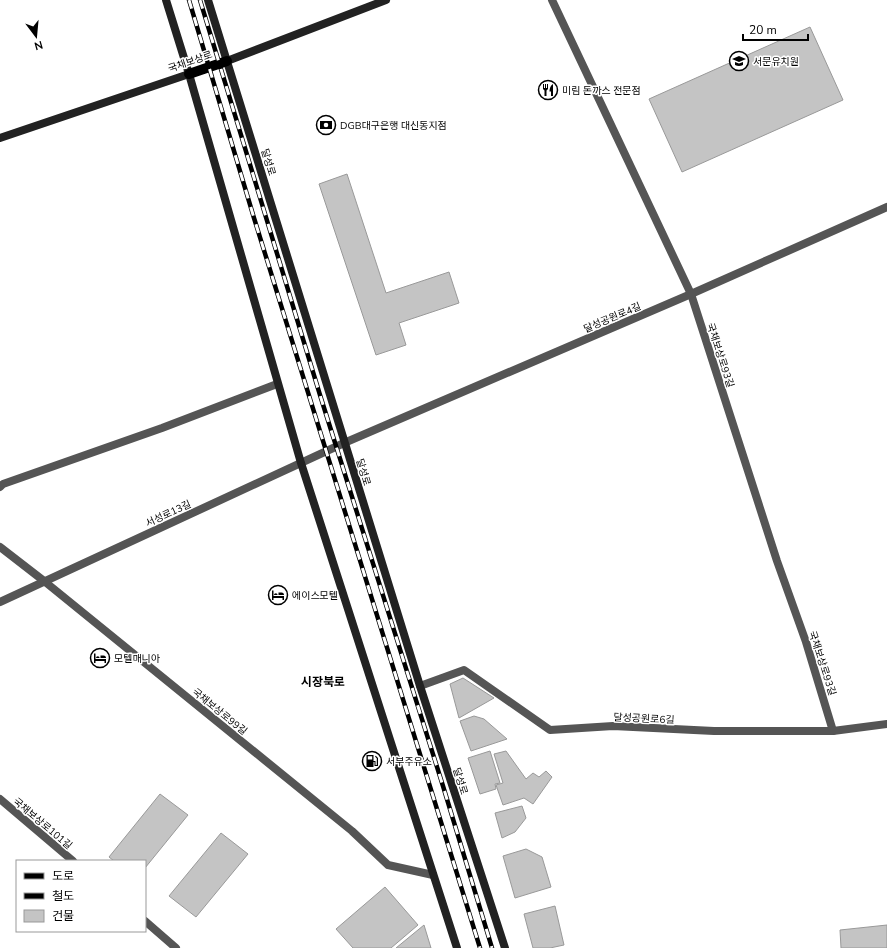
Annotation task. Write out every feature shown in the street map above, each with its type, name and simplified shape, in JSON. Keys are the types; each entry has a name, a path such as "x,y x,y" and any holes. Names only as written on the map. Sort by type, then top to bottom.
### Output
{"main road":[{"path":"166,0 189,74 277,384 301,463 457,948"},
{"name":"달성로","path":"208,0 420,686 505,948"},
{"name":"국채보상로","path":"0,138 228,61 386,0"}],"street":[{"name":"국채보상로93길","path":"552,0 692,294 777,561 806,642 833,731"},
{"name":"달성공원로4길","path":"344,443 692,294 887,207"},
{"path":"0,487 3,484 162,428 277,384"},
{"name":"서성로13길","path":"0,602 344,443"},
{"name":"국채보상로99길","path":"0,547 352,831 388,865 433,875"},
{"name":"달성공원로6길","path":"420,686 464,670 550,730 613,726 714,732 833,731 887,724"},
{"name":"국채보상로101길","path":"0,799 72,860"},
{"path":"146,923 176,948"}],"building":[{"path":"810,27 843,100 682,172 649,99"},
{"path":"347,174 386,293 449,272 459,303 399,323 406,345 376,355 319,184"},
{"path":"463,678 494,698 459,718 450,684"},
{"path":"474,716 484,719 507,739 471,751 460,721"},
{"path":"490,751 500,783 495,784 496,789 480,794 468,758"},
{"path":"506,751 526,779 533,773 539,777 546,771 552,777 533,804 524,798 503,805 496,785 503,783 494,754"},
{"path":"160,794 188,815 146,867 146,860 113,860 109,857"},
{"path":"522,806 526,818 515,832 502,838 495,813"},
{"path":"221,833 248,854 196,917 169,896"},
{"path":"526,849 542,857 551,887 515,898 503,856"},
{"path":"385,887 418,925 391,948 353,948 336,929"},
{"path":"555,906 564,945 550,948 533,948 524,914"},
{"path":"424,925 431,948 396,948"},
{"path":"887,925 887,948 841,948 840,930"}],"railway":[{"path":"189,0 254,218 480,948"},
{"path":"200,0 320,395 443,786 492,948"}],"place":[{"name":"서문유치원","path":"739,61"},
{"name":"미림 돈까스 전문점","path":"548,90"},
{"name":"DGB대구은행 대신동지점","path":"326,125"},
{"name":"에이스모텔","path":"278,595"},
{"name":"모텔매니아","path":"100,658"},
{"name":"서부주유소","path":"372,761"}],"district":[{"name":"시장북로","path":"323,682"}]}
